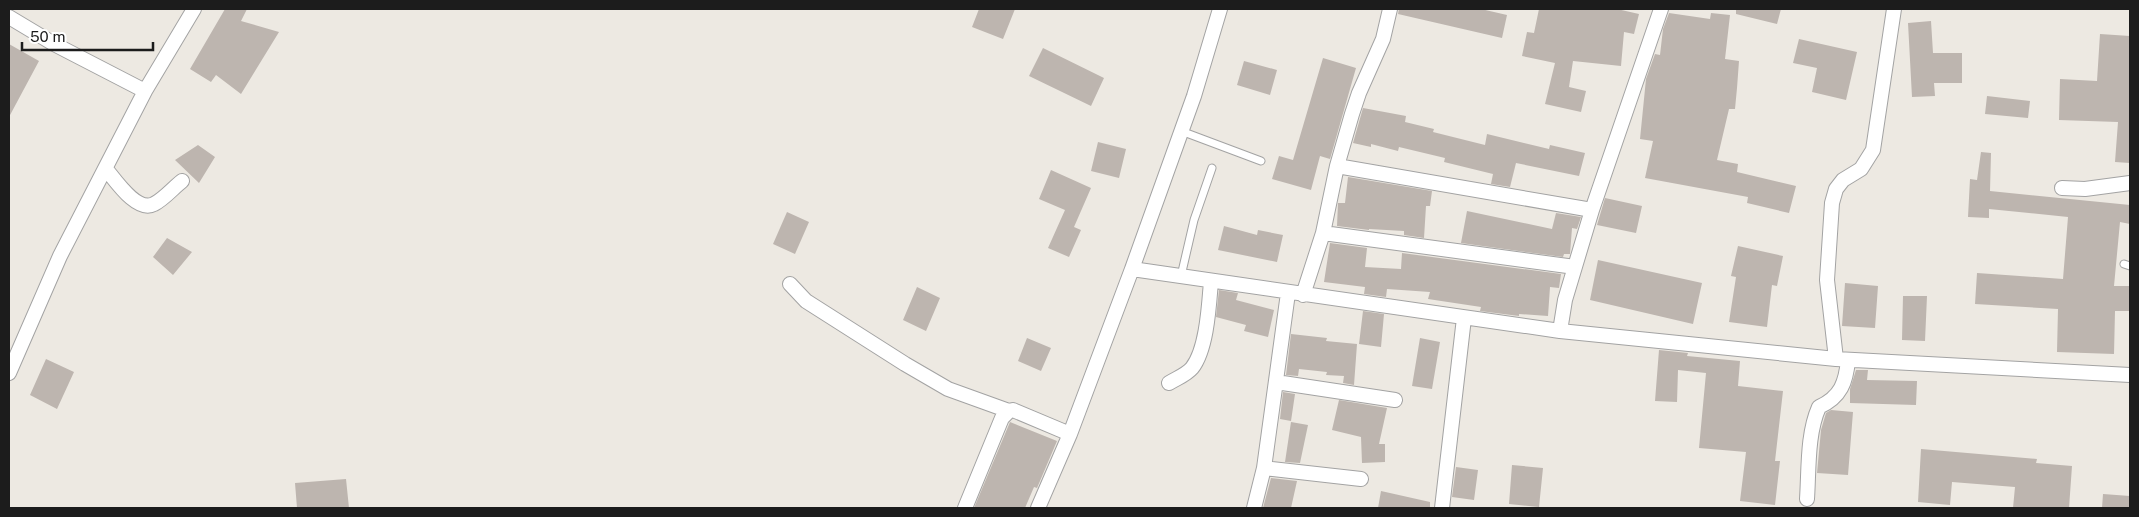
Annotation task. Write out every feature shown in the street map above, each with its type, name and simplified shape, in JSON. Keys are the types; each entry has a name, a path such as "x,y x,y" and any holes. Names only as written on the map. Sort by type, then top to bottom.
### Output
{"street":[{"path":"9,373 11,359 60,256 106,169 144,91 194,9"},
{"path":"1302,295 1322,233 1337,166 1359,93 1383,39 1390,9"},
{"path":"1560,332 1565,300 1592,210 1661,9"},
{"path":"1807,499 1811,444 1816,413 1819,407 1825,404 1844,385 1842,359 1828,280 1829,227 1832,203 1836,189 1843,180 1861,170 1873,150 1894,9"},
{"path":"1038,508 1070,434 1132,269 1181,131 1217,10"},
{"path":"9,16 54,44 144,91"},
{"path":"1337,166 1592,210"},
{"path":"106,169 135,202 143,206 153,205 182,181"},
{"path":"2062,188 2107,187 2130,183"},
{"path":"1322,233 1575,267"},
{"path":"1132,269 1560,332 1842,359 2130,374"},
{"path":"1169,383 1186,374 1199,356 1209,304 1211,281"},
{"path":"790,284 806,300 905,364 948,389 1008,411 1017,411 1070,434"},
{"path":"1254,508 1264,468 1288,292"},
{"path":"1442,508 1464,318"},
{"path":"1276,382 1395,400"},
{"path":"965,508 997,430 1008,411"},
{"path":"1264,468 1361,479"}],"lane":[{"path":"1181,131 1261,161"},
{"path":"1181,276 1194,220 1212,168"}],"building":[{"path":"225,9 247,9 241,21 279,32 241,94 216,75 211,82 190,69"},
{"path":"979,9 1015,9 1003,39 972,27"},
{"path":"1399,9 1481,9 1507,15 1502,38 1398,14"},
{"path":"1539,9 1617,9 1639,14 1634,34 1624,32 1621,66 1573,61 1569,87 1586,91 1581,112 1545,104 1555,63 1522,56 1527,32 1534,33"},
{"path":"1736,9 1781,9 1777,24 1736,14"},
{"path":"1669,13 1710,19 1711,13 1730,15 1725,59 1739,61 1737,88 1735,109 1729,109 1717,160 1738,164 1737,172 1796,186 1789,213 1747,203 1748,197 1645,178 1653,141 1640,139 1646,79 1655,54 1660,55 1663,29"},
{"path":"1931,21 1933,53 1962,53 1962,83 1934,83 1935,96 1912,97 1908,23"},
{"path":"2100,34 2130,36 2130,163 2115,162 2118,122 2059,120 2060,79 2097,81"},
{"path":"1799,39 1857,52 1846,100 1812,92 1817,68 1793,63"},
{"path":"9,44 39,61 9,117"},
{"path":"1043,48 1104,78 1091,106 1029,76"},
{"path":"1323,58 1356,68 1330,159 1320,156 1311,190 1272,179 1279,156 1293,160"},
{"path":"1244,61 1277,70 1270,95 1237,85"},
{"path":"1987,96 2030,101 2028,118 1985,114"},
{"path":"1363,108 1406,116 1405,122 1434,129 1433,132 1485,145 1487,134 1549,149 1550,145 1585,153 1579,176 1516,163 1510,187 1491,184 1493,174 1444,162 1445,158 1399,147 1398,151 1371,144 1371,147 1353,143"},
{"path":"1098,142 1126,149 1119,178 1091,171"},
{"path":"198,145 215,157 199,183 175,160"},
{"path":"1981,152 1991,153 1990,191 2130,205 2130,224 2120,222 2114,286 2130,286 2130,311 2115,311 2114,354 2057,352 2058,309 1975,304 1977,273 2063,279 2068,217 1989,209 1989,218 1968,217 1970,179 1977,180"},
{"path":"1051,170 1091,188 1074,227 1081,230 1069,257 1048,248 1065,210 1039,199"},
{"path":"1348,177 1432,191 1430,206 1426,206 1424,238 1404,235 1404,231 1369,230 1337,226 1338,203 1345,203"},
{"path":"1605,198 1642,206 1636,233 1597,225"},
{"path":"1467,211 1552,229 1556,213 1581,217 1577,229 1572,228 1570,254 1564,254 1563,257 1461,243"},
{"path":"787,212 809,222 795,254 773,244"},
{"path":"1224,226 1257,235 1258,230 1283,235 1277,262 1218,250"},
{"path":"167,238 192,252 173,275 153,257"},
{"path":"1330,243 1367,248 1365,267 1401,269 1402,253 1561,274 1559,288 1550,287 1548,316 1519,314 1519,316 1480,311 1481,307 1428,299 1430,292 1387,289 1386,297 1364,294 1365,287 1324,282"},
{"path":"1738,246 1783,256 1777,286 1772,285 1767,327 1729,322 1736,277 1731,276"},
{"path":"1598,260 1702,283 1693,324 1590,300"},
{"path":"1845,283 1878,286 1875,328 1842,326"},
{"path":"917,287 940,298 926,331 903,320"},
{"path":"1219,290 1238,293 1236,300 1274,310 1268,337 1244,331 1246,325 1216,317"},
{"path":"1903,296 1927,296 1925,341 1902,340"},
{"path":"1363,311 1384,314 1381,347 1359,344"},
{"path":"1291,334 1327,338 1326,341 1357,344 1354,385 1343,383 1344,376 1326,375 1327,372 1299,369 1298,376 1286,375"},
{"path":"1027,338 1051,348 1041,371 1018,361"},
{"path":"1420,338 1440,342 1432,389 1412,386"},
{"path":"1659,350 1688,353 1687,356 1740,361 1738,386 1783,391 1775,461 1780,461 1775,505 1740,501 1746,452 1699,448 1706,373 1678,370 1677,402 1655,401"},
{"path":"46,359 74,372 57,409 30,395"},
{"path":"1856,370 1868,370 1867,380 1917,381 1916,405 1850,403 1850,389"},
{"path":"1283,392 1295,394 1291,421 1280,419"},
{"path":"1339,400 1387,408 1379,444 1385,444 1385,462 1362,463 1361,437 1332,430"},
{"path":"1831,410 1853,412 1848,475 1817,473 1821,430 1826,413"},
{"path":"1010,422 1057,441 1037,488 1034,487 1025,508 974,508"},
{"path":"1291,422 1308,425 1300,463 1285,462"},
{"path":"1921,449 2037,459 2036,463 2072,466 2069,508 2013,508 2015,487 1952,482 1950,505 1918,502"},
{"path":"1512,465 1543,468 1539,507 1509,504"},
{"path":"1456,467 1478,470 1474,500 1452,497"},
{"path":"1271,478 1297,481 1291,508 1263,508"},
{"path":"346,479 349,508 297,508 295,483"},
{"path":"1381,491 1430,502 1430,508 1378,508"},
{"path":"2103,494 2130,496 2130,508 2102,508"}]}
